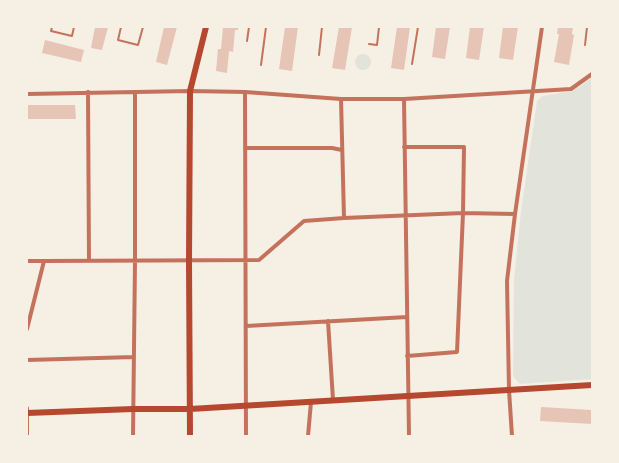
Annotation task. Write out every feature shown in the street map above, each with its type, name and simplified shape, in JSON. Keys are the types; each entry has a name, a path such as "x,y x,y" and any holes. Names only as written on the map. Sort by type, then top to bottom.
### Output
{"main road":[{"path":"190,436 188,261 190,91 206,27"},
{"path":"27,413 133,409 190,409 592,385"}],"street":[{"path":"512,436 509,390 507,281 515,214 542,27"},
{"path":"27,94 190,91 245,92 341,99 404,99 571,89 592,74"},
{"path":"88,92 89,261"},
{"path":"133,436 136,261 135,92"},
{"path":"245,92 246,436"},
{"path":"341,99 344,218"},
{"path":"404,99 409,436"},
{"path":"404,147 464,147 463,213 457,352 407,356"},
{"path":"245,148 332,148 342,150"},
{"path":"27,261 258,260 304,221 463,213 515,214"},
{"path":"27,329 44,261"},
{"path":"246,326 407,317"},
{"path":"328,322 333,400"},
{"path":"27,360 134,357"},
{"path":"308,436 311,402"},
{"path":"27,408 27,436"}],"lane":[{"path":"52,27 52,31 72,36 74,27"},
{"path":"121,27 118,40 138,45 143,27"},
{"path":"247,41 249,27"},
{"path":"261,65 266,27"},
{"path":"319,55 322,27"},
{"path":"368,44 377,45 379,27"},
{"path":"412,64 418,27"},
{"path":"585,45 587,27"}],"shaded area":[{"path":"363,54 369,56 371,62 369,68 363,70 357,68 355,62 357,56"},
{"path":"592,78 592,379 520,384 513,376 514,280 521,211 537,101 542,96 573,91"}],"building":[{"path":"95,27 108,27 102,50 91,48"},
{"path":"164,27 177,27 167,65 156,62"},
{"path":"223,27 238,27 238,30 235,30 233,52 229,51 227,73 216,71 218,49 221,49"},
{"path":"285,27 298,27 292,71 279,69"},
{"path":"339,27 352,27 345,70 332,68"},
{"path":"397,27 410,27 404,70 391,68"},
{"path":"436,27 450,27 445,59 432,57"},
{"path":"470,27 484,27 479,60 466,58"},
{"path":"503,27 518,27 513,60 499,58"},
{"path":"558,27 573,27 572,34 574,35 569,65 554,62 559,34 557,34"},
{"path":"45,40 84,50 81,62 42,53"},
{"path":"27,105 75,105 76,119 27,119"},
{"path":"541,407 592,410 592,424 540,421"}]}
